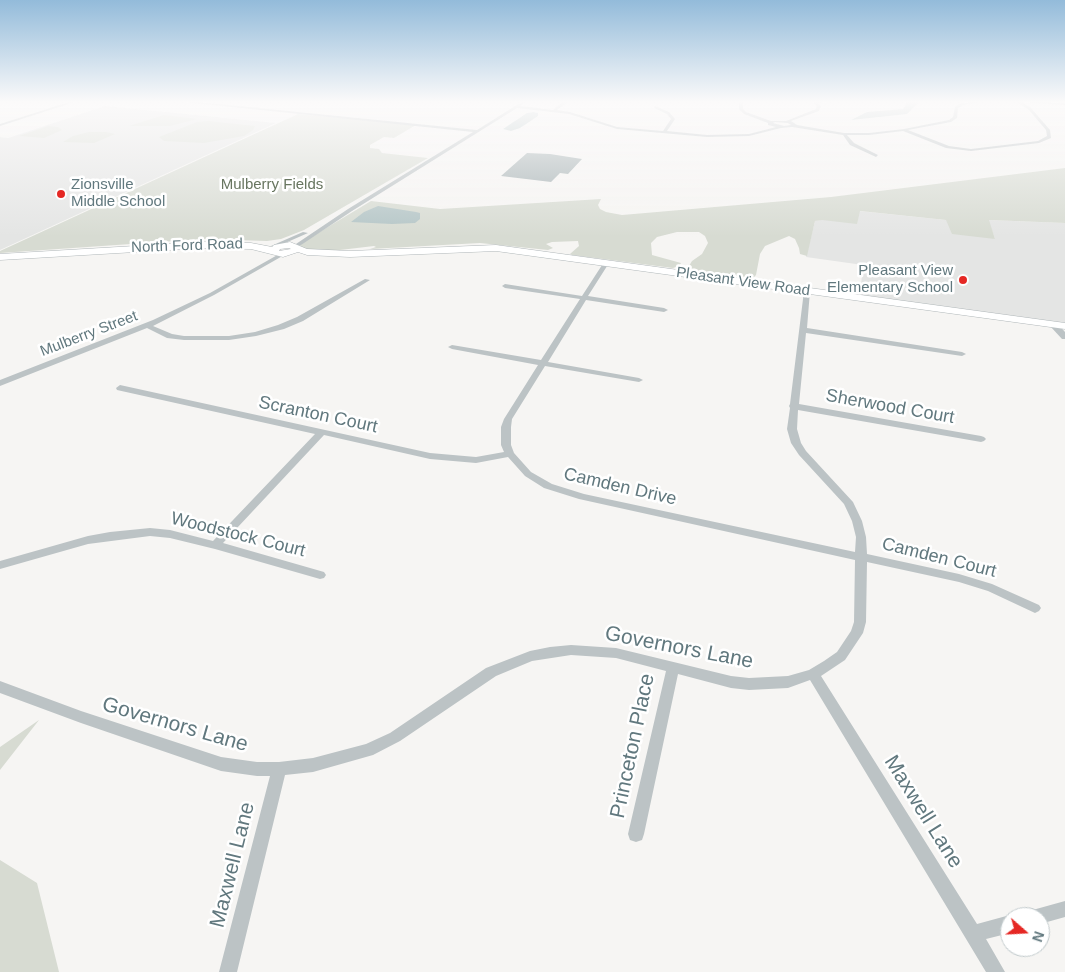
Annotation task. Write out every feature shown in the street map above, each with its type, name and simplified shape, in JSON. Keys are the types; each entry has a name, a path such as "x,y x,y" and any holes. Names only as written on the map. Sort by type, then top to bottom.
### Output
{"main road":[{"name":"North Ford Road","path":"0,257 203,245 283,249"},
{"name":"Pleasant View Road","path":"283,249 367,256 496,248 1065,326"}],"street":[{"path":"283,249 454,146"},
{"path":"857,146 876,156"},
{"path":"946,146 970,150 1002,146"},
{"path":"283,249 307,232 350,210"},
{"path":"283,249 307,232"},
{"name":"Mulberry Street","path":"0,383 148,326 187,307 283,249"},
{"path":"510,454 505,436 508,420 606,263"},
{"path":"148,326 170,336 184,338 229,338 256,334 300,319 367,280"},
{"path":"505,286 664,310"},
{"name":"Governors Lane","path":"0,687 81,718 221,764 257,769 279,769 313,765 368,750 395,737 490,672 530,656 571,650 616,653 731,682 749,684 788,682 813,674 841,656 857,633 860,622 862,557 861,537 848,502 802,453 796,443 792,429 806,291"},
{"path":"1054,324 1065,337"},
{"path":"802,330 962,354"},
{"path":"452,347 639,380"},
{"name":"Scranton Court","path":"120,388 447,458 476,460 510,454"},
{"name":"Sherwood Court","path":"793,406 981,439"},
{"path":"216,545 322,432"},
{"name":"Camden Drive","path":"510,454 528,474 548,486 563,491 862,557"},
{"name":"Woodstock Court","path":"0,564 88,540 133,533 170,534 216,545 320,575"},
{"name":"Camden Court","path":"862,557 976,582 1035,608"},
{"name":"Princeton Place","path":"636,834 673,667"},
{"name":"Maxwell Lane","path":"813,674 996,972"},
{"name":"Maxwell Lane","path":"228,972 279,769"},
{"path":"1050,913 1065,909"},
{"path":"973,934 1000,927"}],"shaded area":[{"name":"Zionsville Middle School","path":"0,146 225,146 0,250"},
{"path":"378,206 420,213 420,219 415,223 392,224 351,222 364,212"},
{"name":"Pleasant View Elementary School","path":"859,211 946,220 995,239 988,220 1065,223 1065,323 860,295 863,265 806,257 815,221"}],"green space":[{"name":"Mulberry Fields","path":"228,146 370,146 370,148 379,149 382,153 428,158 304,230 281,239 267,241 204,239 0,253 0,251"},
{"path":"1065,168 1065,223 989,220 995,239 952,234 946,220 860,211 857,224 815,221 807,256 800,254 795,239 789,236 765,246 760,254 756,275 753,278 692,271 689,266 692,261 702,254 708,243 705,236 699,232 677,232 657,237 651,243 652,255 681,263 673,268 570,254 579,246 578,241 552,242 546,244 553,248 548,250 480,243 370,249 376,247 374,246 323,252 308,251 299,247 303,242 371,201 440,209 601,199 598,205 600,209 622,215 831,197"},
{"path":"39,720 0,770 0,747"},
{"path":"0,860 37,883 59,972 0,972"}],"building":[{"path":"527,153 550,154 582,159 568,174 560,173 551,182 501,176"}],"place":[{"name":"Zionsville Middle School","path":"61,194"},
{"name":"Pleasant View Elementary School","path":"963,280"}]}
